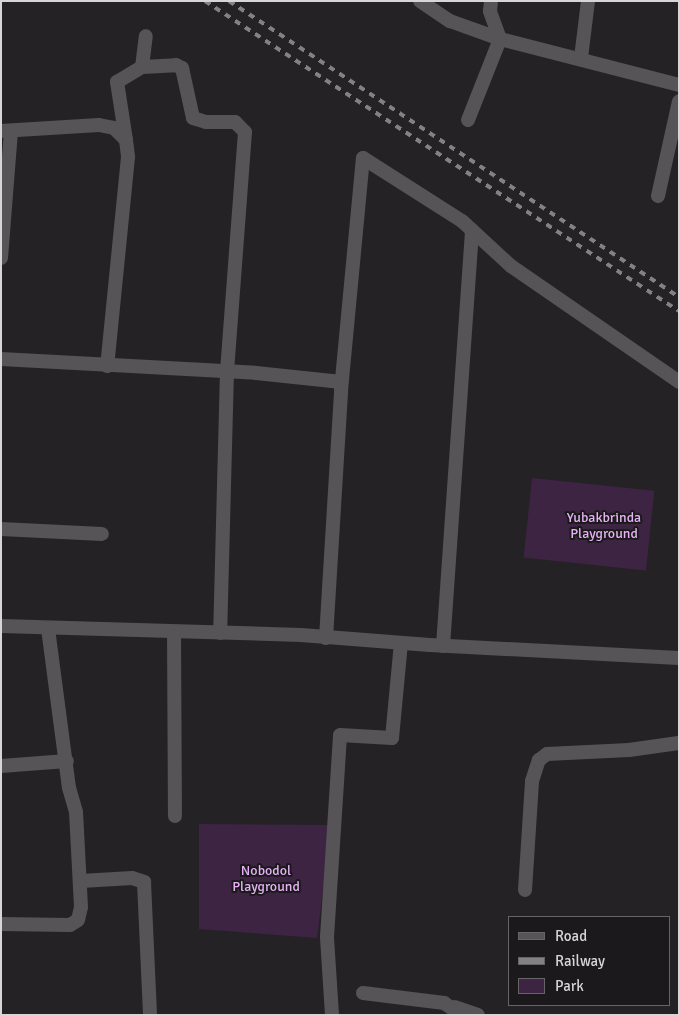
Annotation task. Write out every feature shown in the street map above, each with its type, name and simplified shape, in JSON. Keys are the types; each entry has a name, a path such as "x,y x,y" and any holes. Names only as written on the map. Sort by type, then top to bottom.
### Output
{"street":[{"path":"420,1 433,6 450,21 500,39 581,58 679,85"},
{"path":"468,120 500,39 490,11 491,1"},
{"path":"581,58 588,1"},
{"path":"142,67 146,36"},
{"path":"107,366 128,157 117,82 142,67 176,65 182,68 193,118 206,122 235,122 245,132 227,371 220,633"},
{"path":"658,196 679,101"},
{"path":"1,258 6,131 99,125 114,128 126,140"},
{"path":"326,638 342,382 363,158 472,230 511,266 679,382"},
{"path":"443,646 472,230"},
{"path":"1,359 227,371 342,382"},
{"path":"1,529 102,534"},
{"path":"1,626 326,638 679,658"},
{"path":"1,924 70,925 78,920 81,907 76,812 69,788 67,761 48,628"},
{"path":"174,632 175,816"},
{"path":"332,1015 327,937 340,735 392,738 401,643"},
{"path":"525,890 532,781 539,760 546,754 629,750 679,743"},
{"path":"1,766 67,761"},
{"path":"81,881 132,878 144,882 150,1015"},
{"path":"363,993 478,1015"}],"green space":[{"name":"Yubakbrinda Playground","path":"532,478 654,491 646,570 524,558"},
{"name":"Nobodol Playground","path":"199,824 331,825 317,938 199,929"}],"railway":[{"path":"205,1 679,311"},
{"path":"229,1 679,297"}]}
